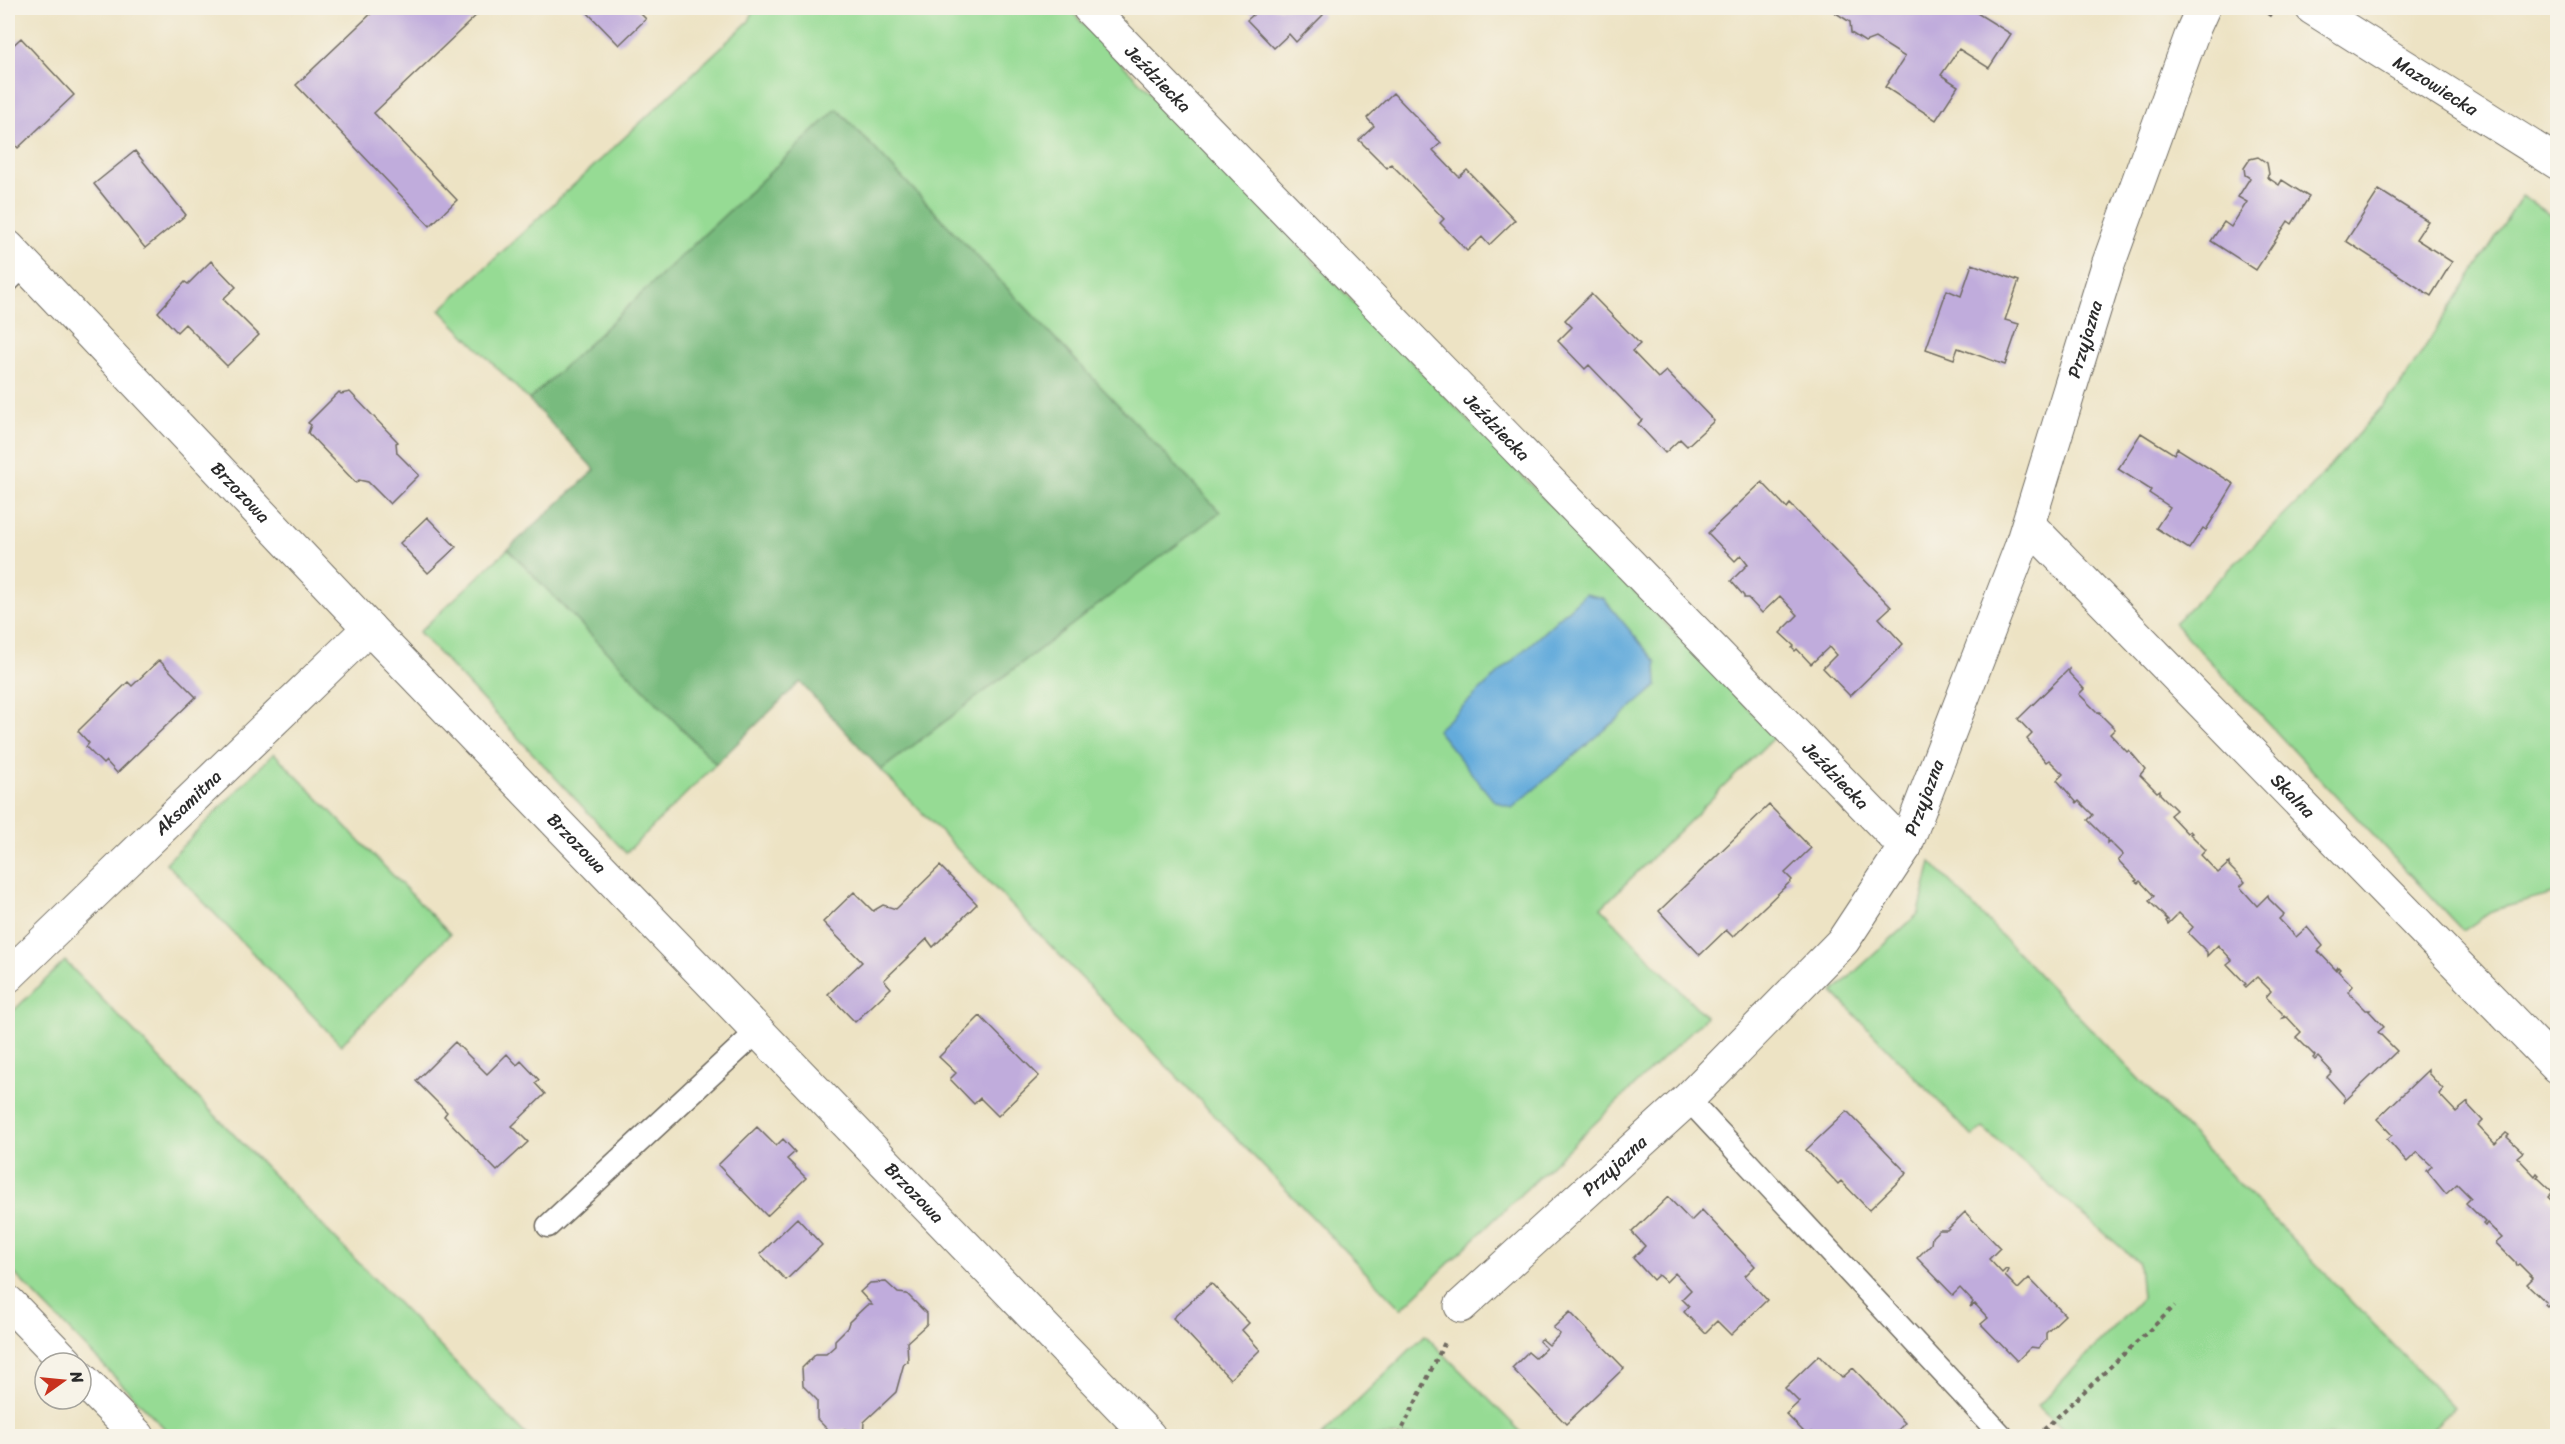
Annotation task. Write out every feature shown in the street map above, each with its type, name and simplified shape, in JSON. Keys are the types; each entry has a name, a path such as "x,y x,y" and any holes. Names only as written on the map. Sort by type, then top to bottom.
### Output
{"street":[{"name":"Jeździecka","path":"1089,8 1905,847"},
{"name":"Przyjazna","path":"1461,1306 1688,1100 1843,941 1905,847 2028,525 2108,265 2203,8"},
{"name":"Mazowiecka","path":"2312,8 2557,161"},
{"name":"Brzozowa","path":"13,264 369,628 1149,1437"},
{"name":"Skalna","path":"2028,525 2558,1068"},
{"name":"Aksamitna","path":"8,976 369,628"},
{"path":"8,1302 55,1351"},
{"path":"93,1390 138,1437"}],"lane":[{"path":"548,1226 758,1031"},
{"path":"1688,1100 2002,1437"}],"path":[{"path":"1399,1437 1461,1306"},
{"path":"2037,1437 2175,1306"}],"green space":[{"path":"755,8 1068,8 1775,736 1601,908 1706,1017 1401,1309 881,770 1219,512 837,109 529,400 440,310 749,21"},
{"path":"837,109 1220,512 881,770 800,682 716,764 508,549 595,470 529,400"},
{"path":"2522,196 2557,219 2557,893 2494,910 2463,931 2174,623 2302,498 2400,386"},
{"path":"508,549 716,764 626,853 419,632"},
{"path":"274,753 450,934 341,1045 166,863"},
{"path":"1931,862 2454,1408 2425,1436 2070,1436 2038,1406 2142,1298 2139,1263 1983,1128 1973,1137 1833,992 1919,913"},
{"path":"65,961 527,1436 172,1436 93,1355 93,1351 90,1351 8,1267 8,1016"},
{"path":"1425,1335 1525,1436 1321,1436"}],"water":[{"path":"1585,594 1603,598 1656,662 1657,686 1512,808 1493,800 1437,730"}],"building":[{"path":"377,8 484,8 374,113 457,200 430,226 296,85"},
{"path":"583,8 635,8 646,19 619,45"},
{"path":"1245,8 1316,8 1323,15 1296,42 1289,34 1274,48 1247,20 1253,15"},
{"path":"1828,8 1969,8 2011,34 1989,68 1959,49 1941,75 1958,86 1936,120 1885,87 1905,57 1875,38 1865,42 1851,33 1850,22"},
{"path":"21,38 74,95 18,148 8,137 8,50"},
{"path":"1393,93 1441,143 1433,150 1459,177 1467,170 1515,220 1489,245 1482,237 1467,251 1440,223 1444,219 1405,178 1391,164 1387,168 1359,140 1374,126 1367,118"},
{"path":"135,151 186,215 145,248 94,184"},
{"path":"2258,157 2267,163 2269,174 2267,177 2279,185 2282,180 2309,197 2292,224 2288,221 2256,270 2211,241 2224,222 2231,227 2247,202 2238,197 2250,178 2245,175 2244,168 2250,159"},
{"path":"2379,190 2428,221 2416,239 2452,262 2431,296 2346,241"},
{"path":"211,261 236,287 223,299 259,335 227,366 185,324 177,332 158,312 185,282 188,284"},
{"path":"1972,264 2019,281 2005,320 2019,324 2005,365 1958,348 1954,359 1926,349 1947,290 1961,296"},
{"path":"1591,294 1640,344 1632,351 1658,378 1666,371 1714,421 1687,446 1680,439 1665,453 1638,424 1642,420 1589,365 1585,369 1558,341 1572,327 1565,320"},
{"path":"339,392 341,394 350,392 398,442 396,443 397,453 419,475 390,504 368,482 359,480 356,483 308,433 311,425 308,423"},
{"path":"2141,433 2174,454 2177,448 2234,484 2206,530 2203,528 2189,549 2156,528 2170,507 2149,493 2151,490 2118,469"},
{"path":"1762,482 1787,508 1790,504 1891,607 1879,618 1903,644 1850,696 1823,668 1836,655 1829,647 1811,664 1797,649 1795,651 1792,648 1794,646 1780,633 1798,615 1780,596 1762,613 1748,598 1744,598 1731,581 1748,564 1741,555 1735,561 1708,533"},
{"path":"427,517 456,547 428,573 400,543"},
{"path":"159,660 196,697 117,773 106,761 103,764 86,747 89,743 78,731 128,682 132,686"},
{"path":"2069,669 2069,673 2084,689 2079,694 2097,712 2101,712 2099,713 2115,729 2110,734 2127,752 2129,750 2145,769 2140,775 2157,792 2160,790 2160,794 2176,810 2170,815 2187,833 2190,831 2192,833 2190,834 2206,850 2201,855 2218,873 2229,863 2229,866 2245,882 2240,887 2257,906 2268,895 2269,899 2284,914 2279,919 2296,937 2307,927 2323,946 2318,951 2336,970 2338,967 2340,969 2338,971 2353,986 2348,992 2366,1010 2370,1010 2384,1027 2378,1032 2397,1051 2343,1103 2345,1097 2327,1077 2332,1072 2318,1057 2315,1060 2313,1058 2315,1056 2296,1037 2301,1032 2287,1017 2283,1018 2285,1016 2266,997 2271,991 2257,977 2246,987 2244,985 2246,984 2227,964 2232,960 2218,945 2207,956 2207,952 2188,933 2193,927 2179,913 2168,924 2166,921 2168,920 2149,901 2154,896 2140,881 2138,883 2135,881 2137,880 2118,860 2123,855 2109,841 2107,843 2107,839 2088,820 2093,815 2079,801 2077,803 2057,780 2063,774 2049,760 2046,762 2027,739 2032,734 2018,719"},
{"path":"1769,805 1811,848 1785,873 1792,880 1733,937 1726,930 1700,955 1659,911"},
{"path":"940,866 977,904 933,947 927,939 884,980 891,988 855,1022 828,994 862,962 823,922 854,892 873,911 883,905 896,909"},
{"path":"980,1016 1039,1076 998,1116 980,1098 974,1104 950,1079 956,1073 939,1057"},
{"path":"455,1042 487,1074 507,1054 517,1065 521,1061 539,1080 535,1083 545,1094 512,1126 528,1142 497,1171 444,1116 447,1112 416,1081"},
{"path":"2428,1070 2428,1073 2443,1089 2439,1094 2456,1112 2468,1102 2468,1105 2483,1121 2478,1126 2495,1144 2506,1133 2509,1135 2507,1137 2523,1152 2517,1157 2535,1176 2537,1173 2539,1175 2537,1177 2553,1192 2548,1197 2558,1207 2558,1313 2549,1304 2547,1306 2546,1302 2527,1284 2533,1278 2519,1264 2516,1266 2515,1262 2496,1243 2502,1238 2487,1223 2485,1226 2483,1224 2485,1222 2466,1203 2471,1198 2457,1184 2446,1194 2427,1171 2432,1166 2417,1152 2407,1162 2387,1139 2392,1135 2377,1119"},
{"path":"1847,1111 1907,1173 1869,1210 1841,1181 1838,1184 1806,1150"},
{"path":"757,1127 776,1146 783,1139 795,1152 787,1159 806,1178 767,1216 718,1165"},
{"path":"1668,1197 1691,1221 1702,1210 1755,1266 1745,1276 1767,1300 1731,1335 1717,1321 1705,1333 1684,1312 1689,1306 1682,1299 1691,1290 1675,1273 1666,1282 1658,1275 1653,1280 1633,1258 1645,1246 1632,1232"},
{"path":"1965,1212 2000,1248 1989,1259 2002,1273 2008,1270 2005,1276 2018,1289 2029,1278 2065,1315 2046,1333 2046,1340 2038,1348 2031,1347 2017,1361 1981,1324 1988,1318 1975,1304 1970,1307 1973,1302 1960,1288 1953,1295 1917,1258 1931,1244 1932,1237 1939,1230 1947,1230"},
{"path":"797,1218 822,1245 786,1280 760,1254"},
{"path":"886,1282 898,1293 907,1294 927,1314 927,1324 907,1342 908,1362 904,1363 896,1392 864,1422 863,1436 852,1436 845,1429 831,1433 817,1419 817,1400 803,1386 802,1368 816,1354 826,1354 835,1346 835,1340 847,1328 849,1322 867,1305 872,1305 860,1292 870,1283"},
{"path":"1211,1283 1249,1323 1242,1330 1260,1350 1230,1379 1173,1318"},
{"path":"1570,1312 1624,1368 1566,1424 1512,1368 1528,1352 1535,1358 1546,1348 1539,1341 1542,1339 1549,1345 1560,1334 1553,1328"},
{"path":"1819,1355 1842,1378 1853,1368 1905,1423 1895,1433 1898,1436 1826,1436 1823,1433 1816,1436 1812,1432 1808,1436 1786,1414 1799,1402 1785,1388"}]}
